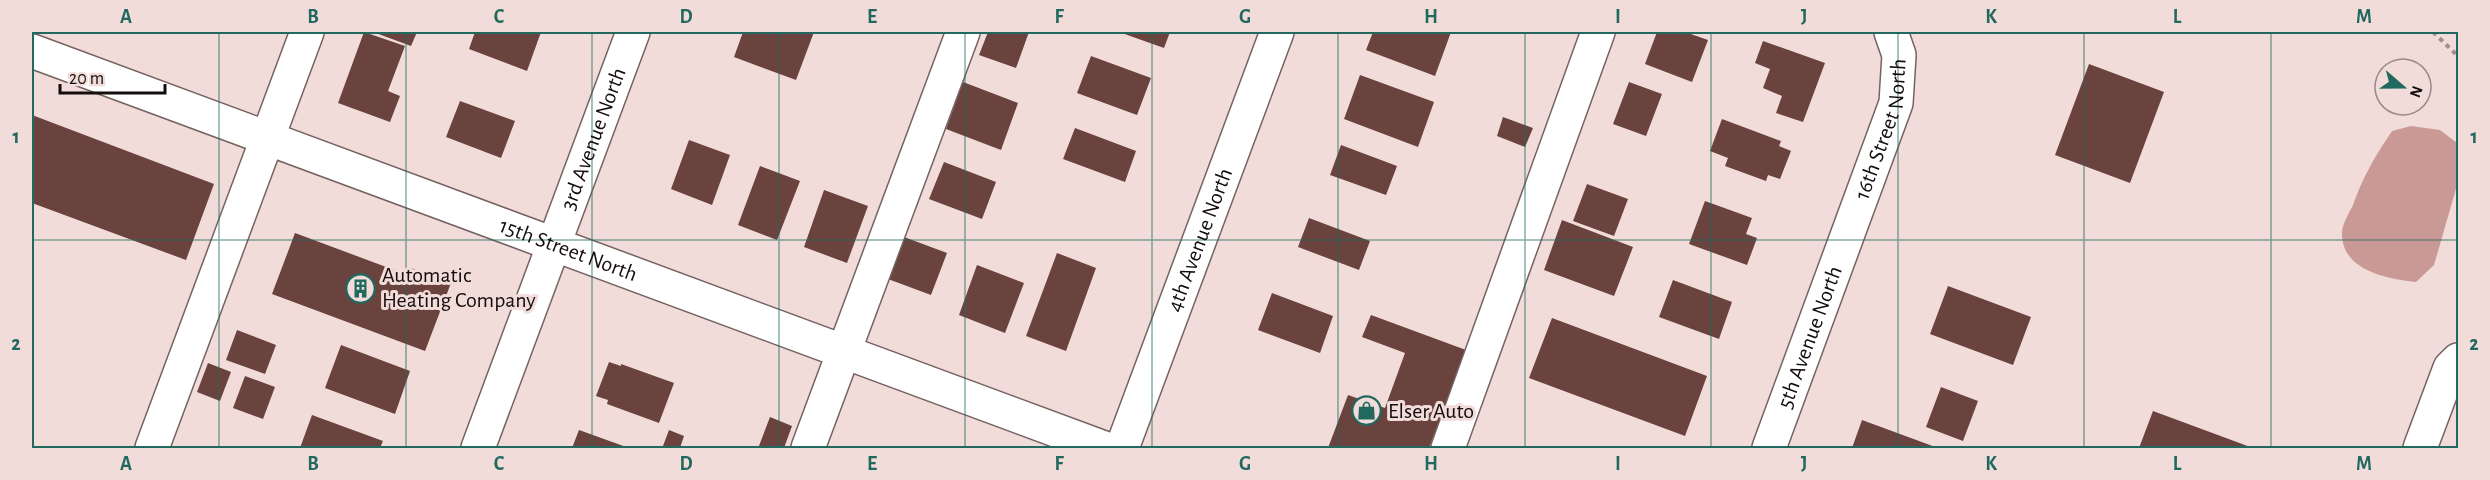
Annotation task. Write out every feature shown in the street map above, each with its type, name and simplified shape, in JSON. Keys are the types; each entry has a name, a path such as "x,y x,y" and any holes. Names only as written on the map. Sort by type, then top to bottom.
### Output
{"street":[{"path":"152,448 307,32"},
{"name":"3rd Avenue North","path":"478,448 633,32"},
{"path":"808,448 963,32"},
{"name":"4th Avenue North","path":"1122,448 1277,32"},
{"path":"1448,448 1598,32"},
{"name":"16th Street North","path":"1851,225 1896,104 1899,55 1891,32"},
{"name":"15th Street North","path":"32,51 1104,448"},
{"name":"5th Avenue North","path":"1768,448 1851,225"},
{"path":"2420,448 2450,368 2458,360"}],"path":[{"path":"2433,32 2458,56"}],"shaded area":[{"path":"2411,126 2440,130 2457,143 2458,147 2458,182 2434,265 2416,282 2381,275 2358,265 2344,247 2342,235 2365,176 2392,131"}],"building":[{"path":"364,32 405,46 388,91 400,96 390,122 338,103"},
{"path":"373,32 417,32 411,46"},
{"path":"475,32 541,32 527,71 469,49"},
{"path":"743,32 814,32 796,80 734,57"},
{"path":"988,32 1029,32 1016,68 979,55"},
{"path":"1119,32 1170,32 1164,48"},
{"path":"1373,32 1451,32 1435,76 1366,50"},
{"path":"1657,32 1685,32 1708,40 1692,82 1645,64"},
{"path":"1763,41 1825,63 1803,122 1776,113 1782,96 1763,88 1770,69 1755,63"},
{"path":"1091,56 1151,78 1137,115 1077,93"},
{"path":"2089,64 2164,92 2130,183 2055,155"},
{"path":"1360,75 1434,102 1418,147 1344,119"},
{"path":"963,82 1018,103 1001,150 946,129"},
{"path":"1629,82 1662,94 1646,136 1613,124"},
{"path":"460,101 515,121 501,158 446,137"},
{"path":"32,115 214,184 186,260 32,203"},
{"path":"1503,117 1533,128 1525,147 1497,136"},
{"path":"1722,119 1781,141 1779,146 1791,151 1780,179 1768,175 1766,181 1725,166 1728,158 1710,151"},
{"path":"1075,128 1136,151 1125,182 1063,159"},
{"path":"689,140 730,155 712,205 671,189"},
{"path":"1341,145 1397,166 1386,195 1330,175"},
{"path":"944,162 996,182 982,219 929,199"},
{"path":"760,166 800,181 777,240 738,225"},
{"path":"1587,184 1628,199 1614,236 1573,221"},
{"path":"824,190 868,206 847,263 804,247"},
{"path":"1705,201 1752,218 1746,234 1757,238 1747,265 1689,244"},
{"path":"1309,218 1370,241 1359,270 1298,247"},
{"path":"1562,220 1633,247 1614,296 1544,270"},
{"name":"Automatic Heating Company","path":"295,233 405,274 408,267 451,283 425,351 272,294"},
{"path":"904,237 947,253 931,295 888,279"},
{"path":"1057,253 1096,268 1066,351 1026,336"},
{"path":"977,265 1024,283 1005,333 959,315"},
{"path":"1673,280 1732,302 1719,339 1659,317"},
{"path":"1948,286 2031,317 2013,365 1930,334"},
{"path":"1272,293 1333,316 1320,353 1258,330"},
{"path":"1371,315 1466,350 1429,448 1328,448 1348,395 1385,408 1405,353 1362,337"},
{"path":"1552,318 1707,376 1685,436 1529,378"},
{"path":"237,330 276,345 265,374 226,360"},
{"path":"341,345 410,371 395,414 325,388"},
{"path":"609,362 674,383 659,423 607,404 608,400 596,396"},
{"path":"208,363 231,372 220,401 197,392"},
{"path":"245,376 275,387 263,419 233,408"},
{"path":"1941,387 1978,401 1963,441 1926,427"},
{"path":"2153,411 2253,448 2139,448"},
{"path":"312,415 383,441 380,448 300,448"},
{"path":"770,417 792,426 784,448 759,446"},
{"path":"1862,420 1938,448 1852,448"},
{"path":"579,430 629,448 572,448"},
{"path":"669,430 684,436 680,448 663,446"}],"place":[{"name":"Automatic Heating Company","path":"361,288"},
{"name":"Elser Auto","path":"1367,411"}]}
